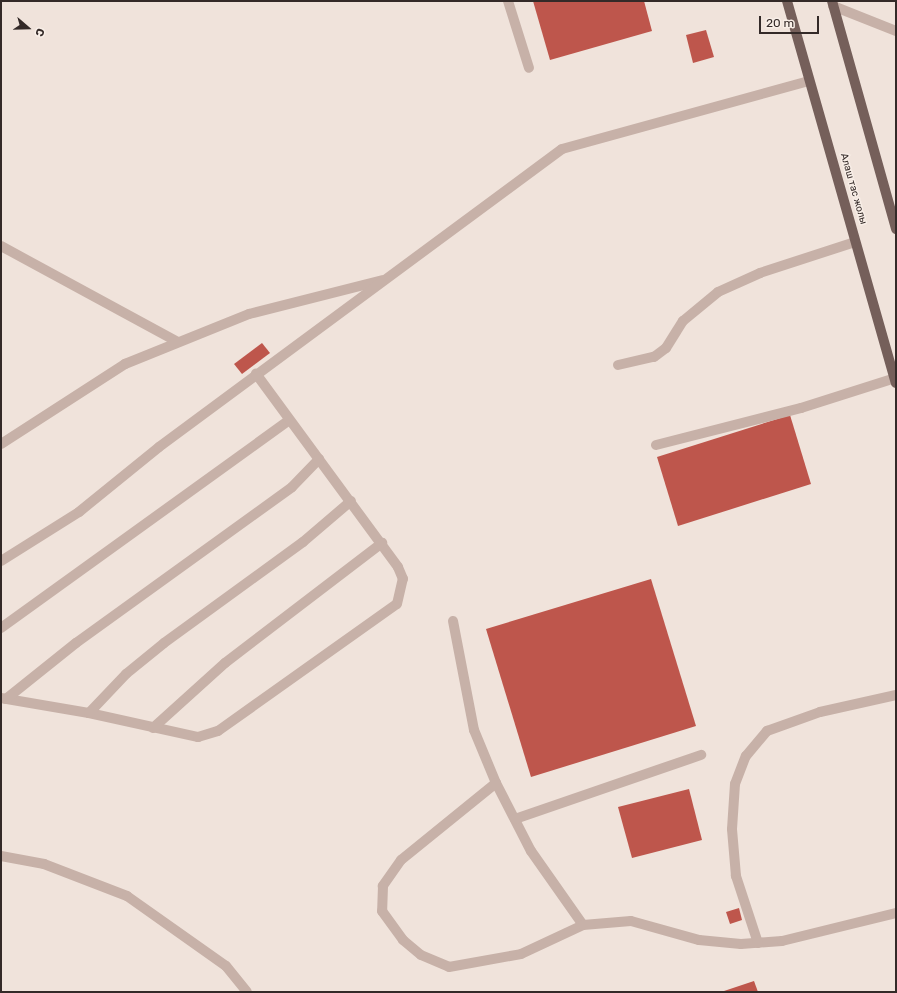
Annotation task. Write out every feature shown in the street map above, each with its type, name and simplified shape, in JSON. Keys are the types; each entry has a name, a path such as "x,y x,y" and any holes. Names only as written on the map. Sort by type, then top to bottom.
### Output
{"main road":[{"name":"Алаш тас жолы","path":"787,1 895,380"},
{"path":"832,4 896,229"}],"lane":[{"path":"508,1 529,68"},
{"path":"832,4 896,31"},
{"path":"1,561 79,512 115,480 256,374 389,278 562,149 809,81"},
{"path":"618,365 654,357 666,348 683,322 718,292 760,273 855,242"},
{"path":"1,246 178,342"},
{"path":"1,444 125,364 249,314 389,278"},
{"path":"3,699 89,713 198,737 218,731 397,604 403,579 382,543 319,458 288,421 256,374"},
{"path":"656,445 801,408 895,380"},
{"path":"1,628 288,421"},
{"path":"3,699 76,643 292,487 319,458"},
{"path":"89,713 126,674 164,643 303,542 351,501"},
{"path":"154,728 225,663 382,543"},
{"path":"453,621 474,730 496,783 532,851 583,925"},
{"path":"758,943 736,876 732,829 735,784 746,756 767,731 820,712 896,695"},
{"path":"515,819 701,755"},
{"path":"496,783 401,860 383,886 382,911 403,940 421,956 449,967 520,954 583,925 631,921 699,940 758,943 782,941 896,913"},
{"path":"1,856 44,864 128,896 226,966 247,992"}],"building":[{"path":"533,1 644,1 652,31 550,60"},
{"path":"706,30 714,57 693,63 686,35"},
{"path":"262,343 270,353 242,374 234,364"},
{"path":"790,415 811,484 678,526 657,457"},
{"path":"651,579 696,726 531,777 486,629"},
{"path":"689,789 702,840 632,858 618,807"},
{"path":"739,908 742,920 730,924 726,912"},
{"path":"754,981 758,992 721,992"}]}
